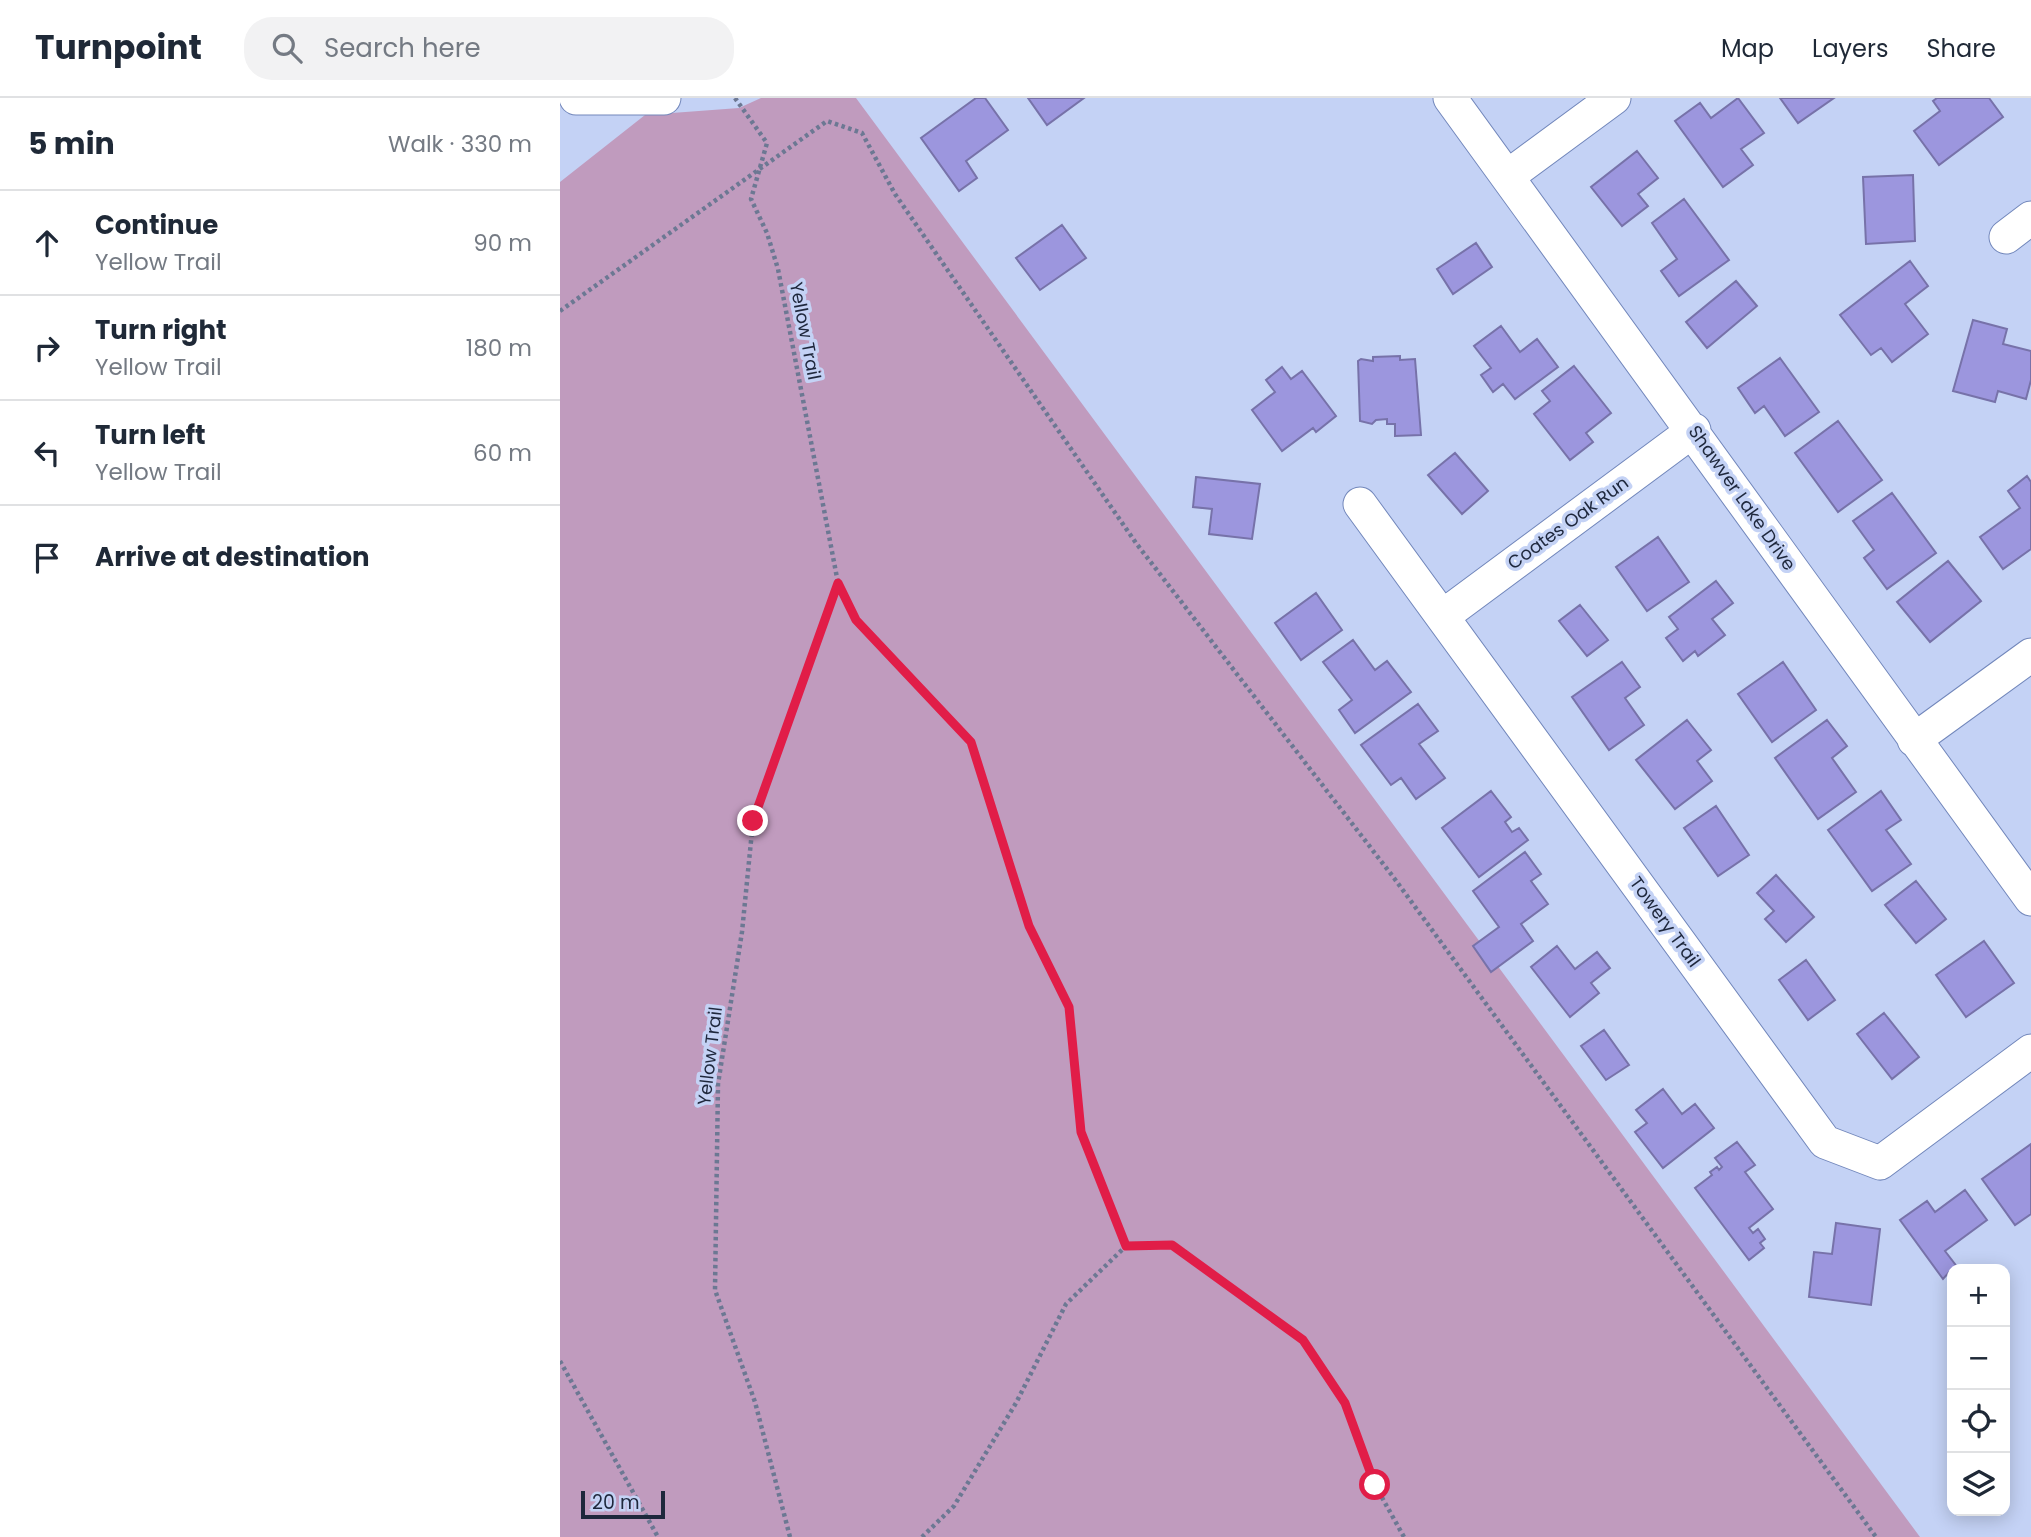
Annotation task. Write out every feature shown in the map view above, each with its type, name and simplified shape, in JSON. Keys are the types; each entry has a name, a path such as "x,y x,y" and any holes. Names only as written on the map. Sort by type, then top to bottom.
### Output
{"street":[{"path":"576,98 664,98"},
{"name":"Shawver Lake Drive","path":"1450,98 1694,430 2031,900"},
{"path":"1508,176 1614,98"},
{"name":"Coates Oak Run","path":"1443,616 1694,430"},
{"name":"Towery Trail","path":"1360,504 1825,1143 1880,1163 2031,1051"},
{"path":"1914,740 2031,655"}],"path":[{"name":"Yellow Trail","path":"735,98 767,143 751,199 767,233 778,269 838,583 856,620 971,742 1029,926 1069,1007 1081,1132 1126,1246"},
{"path":"560,311 827,121 862,133 895,194 1136,544 1394,878 1876,1537"},
{"name":"Yellow Trail","path":"790,1537 755,1402 715,1290 718,1084 741,932 753,821 838,583"},
{"path":"922,1537 954,1506 1016,1403 1066,1304 1126,1246 1172,1245 1303,1340 1345,1403 1375,1485 1404,1537"},
{"path":"560,1361 658,1537"}],"shaded area":[{"path":"761,98 856,98 1920,1537 560,1537 560,182 645,115 739,108"}],"building":[{"path":"976,98 985,98 1008,130 966,161 977,178 959,191 921,138"},
{"path":"1028,98 1084,98 1047,125"},
{"path":"1738,98 1764,133 1741,149 1753,165 1723,187 1675,121 1700,103 1711,118"},
{"path":"1780,98 1834,98 1798,123"},
{"path":"1937,98 1989,98 2003,117 1939,165 1914,131 1940,111 1933,101"},
{"path":"1637,151 1658,178 1638,194 1648,206 1622,226 1591,187"},
{"path":"1913,175 1915,241 1866,244 1863,177"},
{"path":"1684,199 1729,260 1679,296 1661,271 1677,259 1652,223"},
{"path":"1062,225 1086,258 1040,290 1016,258"},
{"path":"1476,243 1492,267 1453,294 1437,269"},
{"path":"1910,261 1928,286 1905,304 1928,334 1892,362 1881,348 1871,355 1840,315"},
{"path":"1736,281 1757,306 1707,348 1686,322"},
{"path":"1973,320 2007,329 2003,344 2031,351 2031,380 2026,399 1998,391 1995,402 1953,391"},
{"path":"1501,326 1520,352 1537,339 1558,367 1515,399 1503,384 1493,392 1481,375 1491,368 1474,346"},
{"path":"1400,356 1400,360 1415,359 1421,435 1395,436 1395,424 1387,424 1387,419 1376,420 1372,424 1360,421 1358,361 1373,361 1373,357"},
{"path":"1780,358 1819,412 1785,436 1764,406 1755,413 1738,388"},
{"path":"1574,366 1611,413 1586,433 1593,442 1570,460 1534,414 1550,401 1542,391"},
{"path":"1282,367 1291,379 1302,371 1336,416 1316,432 1313,428 1282,451 1252,410 1275,392 1266,380"},
{"path":"1838,421 1882,480 1838,512 1795,453"},
{"path":"1455,453 1488,491 1462,514 1428,475"},
{"path":"2027,476 2031,482 2031,549 2003,569 1980,537 2020,508 2008,491"},
{"path":"1196,477 1260,484 1252,539 1209,534 1212,509 1193,507"},
{"path":"1892,493 1936,553 1887,589 1864,558 1874,550 1853,521"},
{"path":"1658,537 1689,582 1647,611 1616,567"},
{"path":"1948,561 1981,601 1930,642 1897,602"},
{"path":"1716,581 1733,603 1712,619 1725,635 1698,656 1695,651 1683,661 1666,638 1678,629 1669,617"},
{"path":"1316,593 1342,630 1301,660 1275,623"},
{"path":"1580,605 1608,640 1587,656 1559,621"},
{"path":"1353,640 1375,670 1387,661 1411,692 1355,733 1339,710 1352,700 1323,662"},
{"path":"1622,662 1640,687 1625,698 1644,725 1609,750 1572,697"},
{"path":"1783,662 1816,710 1772,742 1738,694"},
{"path":"1418,704 1438,731 1419,744 1445,778 1416,799 1401,778 1391,785 1361,745"},
{"path":"1687,720 1711,750 1697,761 1712,781 1675,809 1636,760"},
{"path":"1827,720 1847,746 1832,758 1856,792 1818,819 1775,758"},
{"path":"1491,791 1511,817 1505,822 1512,832 1519,828 1528,840 1479,877 1442,828"},
{"path":"1881,791 1901,820 1886,830 1911,864 1872,891 1828,830"},
{"path":"1716,806 1749,855 1718,876 1684,828"},
{"path":"1525,852 1541,874 1531,881 1548,904 1521,924 1533,941 1491,972 1473,946 1499,927 1473,891"},
{"path":"1776,875 1814,917 1786,942 1765,919 1774,911 1757,893"},
{"path":"1916,881 1946,919 1916,943 1885,905"},
{"path":"1984,941 2014,983 1966,1017 1936,975"},
{"path":"1557,946 1575,969 1597,952 1610,968 1591,983 1599,993 1570,1017 1531,967"},
{"path":"1806,960 1835,1000 1808,1020 1779,980"},
{"path":"1884,1013 1919,1057 1892,1079 1857,1034"},
{"path":"1604,1030 1629,1065 1606,1080 1581,1046"},
{"path":"1663,1089 1682,1114 1695,1104 1714,1128 1663,1168 1635,1132 1647,1123 1636,1110"},
{"path":"1737,1142 1755,1165 1745,1172 1773,1209 1749,1228 1753,1233 1758,1229 1765,1239 1760,1243 1764,1248 1749,1260 1695,1188 1712,1175 1710,1172 1722,1167 1715,1158"},
{"path":"2031,1144 2031,1214 2015,1225 1982,1179"},
{"path":"1965,1190 1987,1220 1945,1251 1955,1264 1947,1264 1947,1275 1943,1279 1900,1220 1927,1201 1935,1212"},
{"path":"1836,1223 1880,1229 1871,1305 1809,1297 1814,1252 1832,1254"}],"route":[{"path":"753,821 838,583 856,620 971,742 1029,926 1069,1007 1081,1132 1126,1246 1172,1245 1252,1300 1303,1340 1345,1403 1375,1485"}]}
